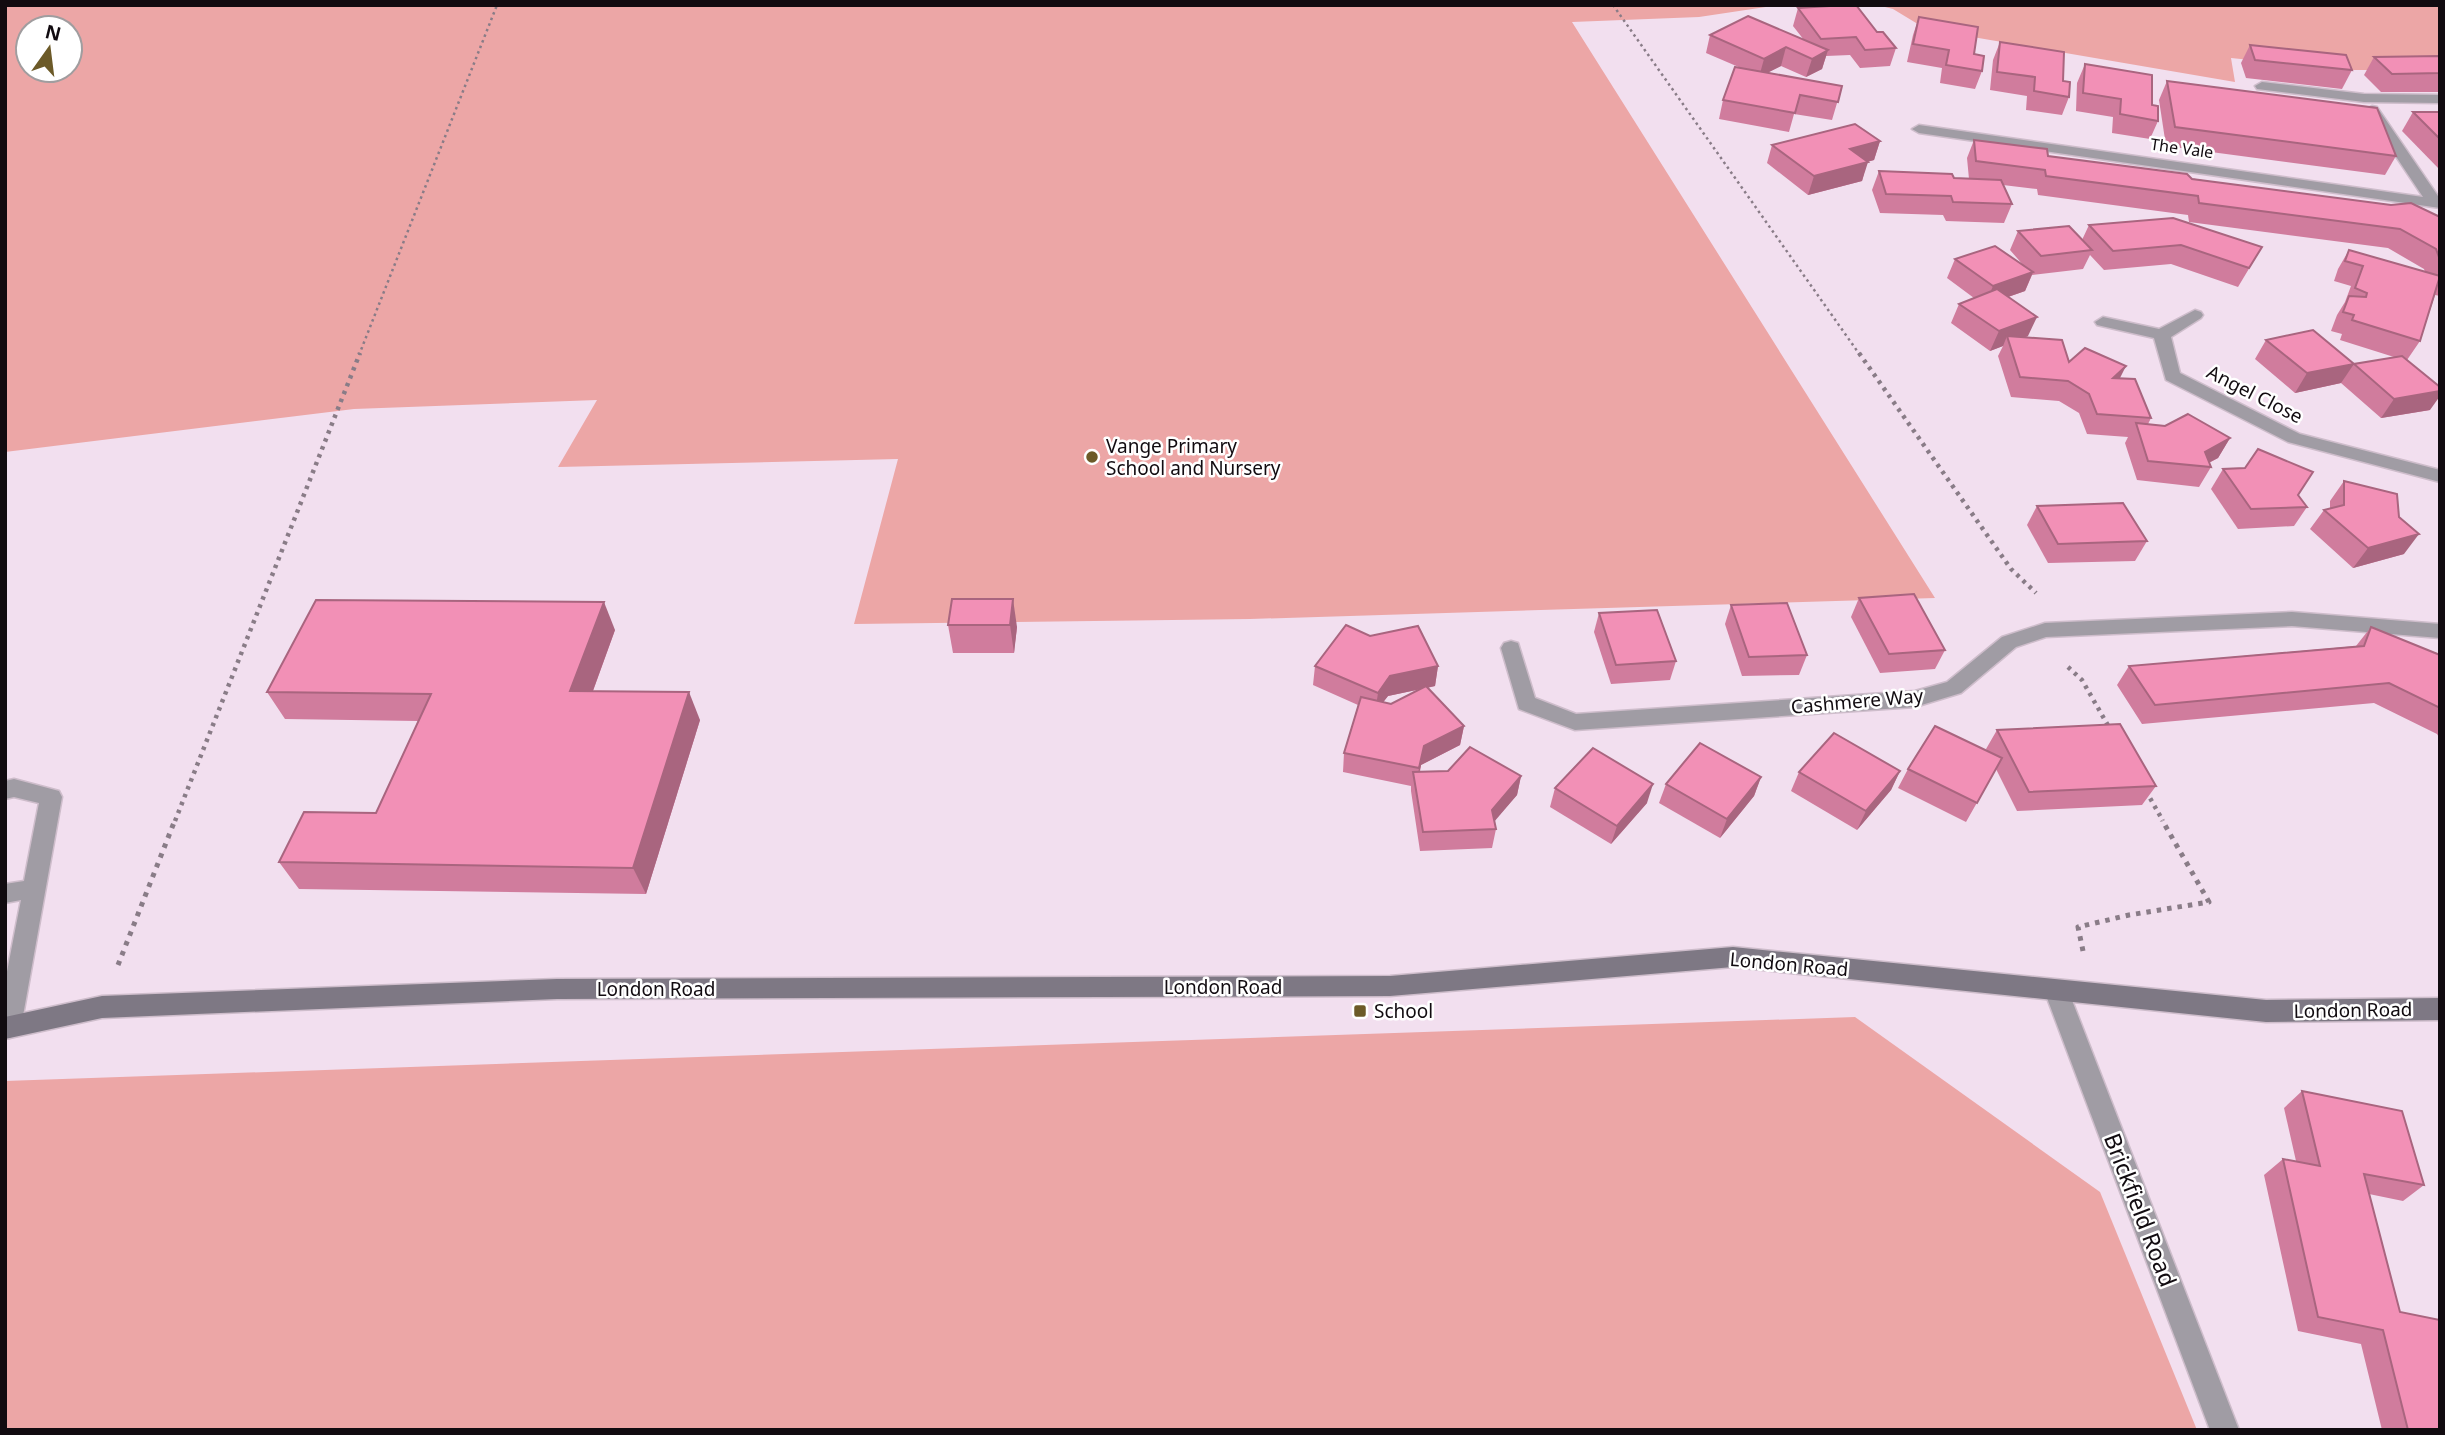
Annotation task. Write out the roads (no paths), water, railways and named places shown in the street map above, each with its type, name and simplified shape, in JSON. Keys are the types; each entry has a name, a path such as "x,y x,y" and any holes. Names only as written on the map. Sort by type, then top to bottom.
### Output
{"main road":[{"name":"London Road","path":"7,1027 102,1007 557,989 1390,986 1733,957 2266,1011 2440,1009"}],"street":[{"path":"2262,86 2364,98 2440,99"},
{"path":"2364,98 2436,203"},
{"name":"The Vale","path":"1919,129 2436,203"},
{"path":"2103,322 2162,335 2195,315"},
{"name":"Angel Close","path":"2162,335 2172,376 2294,439 2440,476"},
{"name":"Cashmere Way","path":"1511,648 1526,703 1575,722 1915,699 1954,688 2008,642 2045,631 2292,619 2440,631"},
{"path":"5,790 14,789 51,797 7,1027"},
{"path":"5,894 34,888"},
{"name":"Brickfield Road","path":"2056,990 2225,1430"}],"place":[{"name":"Vange Primary School and Nursery","path":"1092,457"},
{"name":"School","path":"1360,1011"}]}
